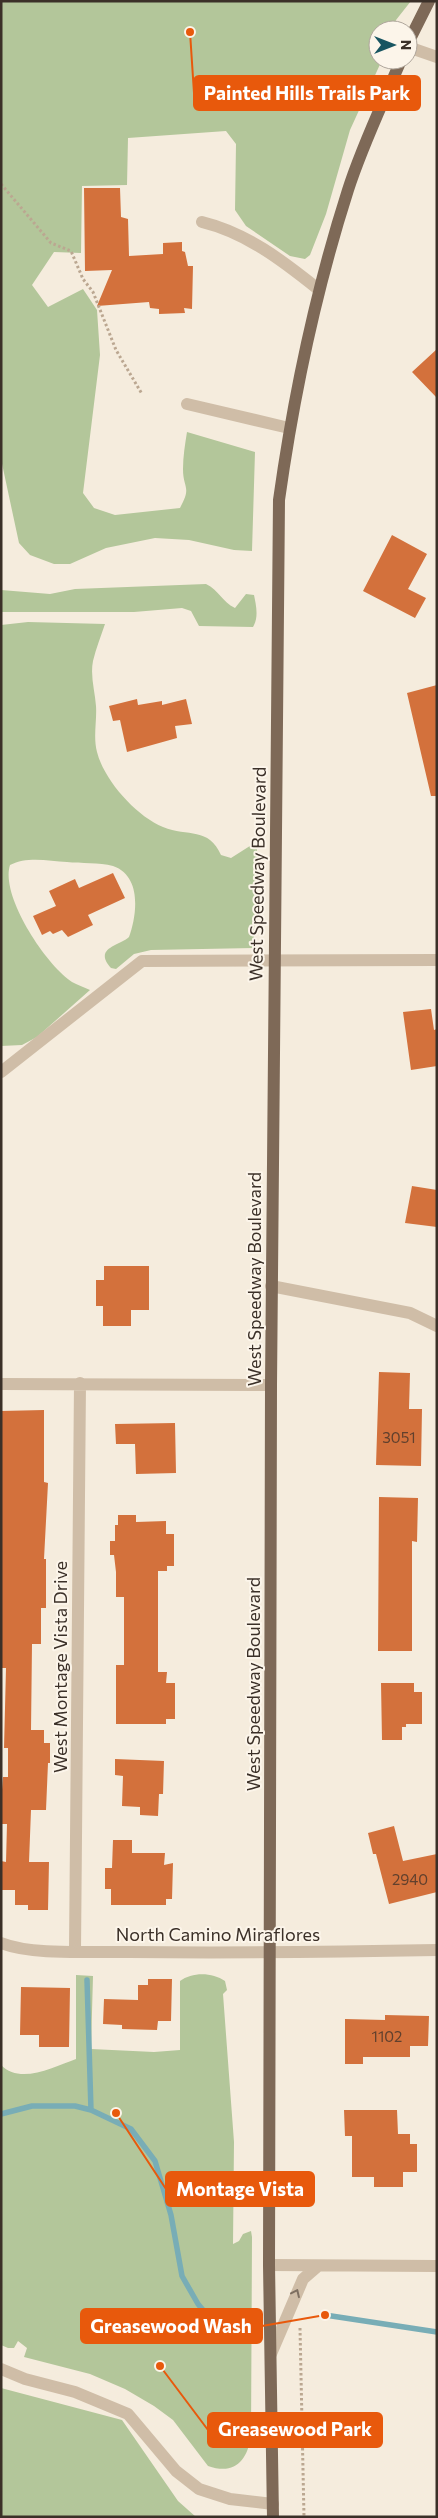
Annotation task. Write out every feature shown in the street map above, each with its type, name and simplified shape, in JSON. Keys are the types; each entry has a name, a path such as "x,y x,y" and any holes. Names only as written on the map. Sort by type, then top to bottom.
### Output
{"main road":[{"path":"418,22 428,1"},
{"name":"West Speedway Boulevard","path":"273,2510 269,2266 270,1385 279,500 289,428 318,289 349,188 397,70"}],"street":[{"path":"418,50 437,57"},
{"path":"202,222 242,236 286,263 318,289"},
{"path":"187,404 289,428"},
{"path":"1,1072 142,961 437,960"},
{"path":"271,1286 410,1313 437,1326"},
{"name":"West Montage Vista Drive","path":"75,1951 80,1383"},
{"path":"1,1384 270,1385"},
{"name":"North Camino Miraflores","path":"1,1943 16,1949 75,1951 270,1953 437,1950"},
{"path":"269,2266 437,2266"},
{"path":"271,2354 303,2279 318,2266"},
{"path":"1,2369 25,2379 75,2392 128,2414 176,2471 199,2489 230,2500 273,2510"}],"path":[{"path":"1,184 51,243 71,251 83,279 93,292 116,350 142,394"},
{"path":"300,2327 304,2517"}],"green space":[{"path":"1,1 411,1 396,20 368,20 368,70 377,70 350,130 326,214 310,255 305,259 290,256 246,226 235,210 236,144 226,131 128,138 127,185 82,186 81,253 54,252 32,285 48,307 83,289 97,310 100,355 83,493 94,508 115,515 180,508 186,495 183,469 187,432 255,452 252,551 234,550 189,540 155,538 106,548 70,564 54,564 30,555 19,543 1,459"},
{"path":"206,584 235,608 246,594 254,595 256,615 253,627 199,626 191,611 182,608 134,612 1,612 1,590 50,594 75,589"},
{"path":"28,622 105,624 94,656 92,672 96,706 96,746 106,774 132,806 142,815 163,827 204,836 216,846 221,855 231,858 253,844 257,847 257,896 253,948 151,950 134,954 116,969 111,968 106,961 106,952 129,937 135,908 133,887 129,878 122,871 108,865 46,860 31,860 10,865 9,878 12,894 18,911 38,946 61,973 72,982 90,990 37,1037 22,1045 1,1046 1,625"},
{"path":"202,1974 214,1976 225,1981 227,1990 223,1994 234,2142 233,2244 239,2241 243,2234 251,2231 252,2237 251,2436 246,2453 238,2464 232,2467 225,2469 208,2466 173,2420 125,2389 90,2374 24,2357 27,2348 18,2341 14,2348 1,2345 1,2065 9,2071 27,2074 48,2070 76,2059 76,1975 93,1976 91,2049 154,2052 180,2050 180,1981 190,1976"},
{"path":"1,2388 122,2420 178,2501 196,2517 1,2517"}],"building":[{"path":"84,188 120,188 121,217 128,219 129,256 163,254 163,243 182,242 182,251 185,252 188,266 193,266 192,309 184,308 185,313 159,314 159,309 150,308 149,302 97,306 112,270 85,271"},
{"path":"437,349 437,398 412,372"},
{"path":"392,535 427,554 408,589 426,598 415,618 363,591"},
{"path":"437,685 437,796 431,796 407,693"},
{"path":"137,699 138,705 162,701 162,705 186,699 192,724 175,726 177,738 127,752 120,720 113,721 109,706"},
{"path":"113,873 125,898 88,915 93,925 68,937 62,930 53,934 50,931 42,935 33,916 56,906 49,891 75,879 79,888"},
{"path":"431,1009 434,1030 437,1029 437,1066 411,1070 403,1012"},
{"path":"412,1186 437,1190 437,1227 405,1223"},
{"path":"104,1266 149,1266 149,1310 131,1310 131,1326 103,1326 103,1306 96,1306 96,1280 104,1280"},
{"path":"379,1372 410,1373 409,1409 422,1409 421,1466 376,1465"},
{"path":"44,1410 44,1482 48,1483 44,1559 46,1559 46,1608 41,1608 41,1644 32,1644 31,1730 44,1730 44,1743 50,1743 50,1763 48,1763 46,1810 31,1810 29,1862 49,1862 48,1910 28,1910 28,1905 15,1905 15,1890 1,1890 1,1861 6,1862 7,1824 1,1824 1,1802 3,1777 8,1777 8,1748 4,1748 6,1668 1,1668 1,1411"},
{"path":"175,1423 176,1473 136,1474 135,1444 116,1444 115,1424"},
{"path":"379,1497 418,1498 417,1542 412,1541 412,1651 378,1651"},
{"path":"118,1515 136,1515 136,1522 166,1521 166,1534 174,1534 174,1566 167,1566 167,1571 158,1571 158,1672 167,1672 166,1683 175,1683 175,1719 166,1719 166,1724 116,1724 116,1665 124,1665 124,1597 116,1597 116,1572 114,1555 110,1555 110,1541 115,1541 115,1525 118,1525"},
{"path":"381,1683 414,1683 414,1692 422,1692 422,1724 406,1724 406,1727 402,1727 402,1740 382,1740"},
{"path":"115,1759 164,1761 163,1794 159,1794 158,1816 140,1815 140,1807 122,1806 123,1776 115,1775"},
{"path":"394,1826 403,1861 437,1854 437,1892 389,1904 376,1854 373,1854 368,1833"},
{"path":"113,1840 132,1840 132,1853 165,1853 164,1865 173,1863 172,1899 166,1899 166,1905 111,1905 111,1889 105,1889 105,1868 112,1868"},
{"path":"148,1979 172,1979 171,2021 158,2021 157,2030 122,2029 122,2025 103,2024 104,1999 138,2000 138,1985 148,1985"},
{"path":"21,1987 70,1988 69,2047 39,2047 39,2035 20,2035"},
{"path":"385,2015 429,2016 428,2046 410,2046 410,2057 363,2057 363,2064 345,2064 345,2019 385,2020"},
{"path":"344,2110 397,2110 398,2134 410,2134 410,2144 417,2144 417,2172 403,2172 403,2187 374,2187 374,2177 352,2177 352,2136 345,2136"}],"waterway":[{"path":"87,1980 91,2110"},
{"path":"1,2114 32,2106 75,2106 91,2110 131,2129 155,2161 171,2215 182,2276 198,2304 208,2316 237,2319"},
{"path":"325,2315 437,2332"}],"place":[{"name":"Painted Hills Trails Park","path":"190,32"},
{"name":"Montage Vista","path":"116,2113"},
{"name":"Greasewood Wash","path":"325,2315"},
{"name":"Greasewood Park","path":"160,2366"}]}
